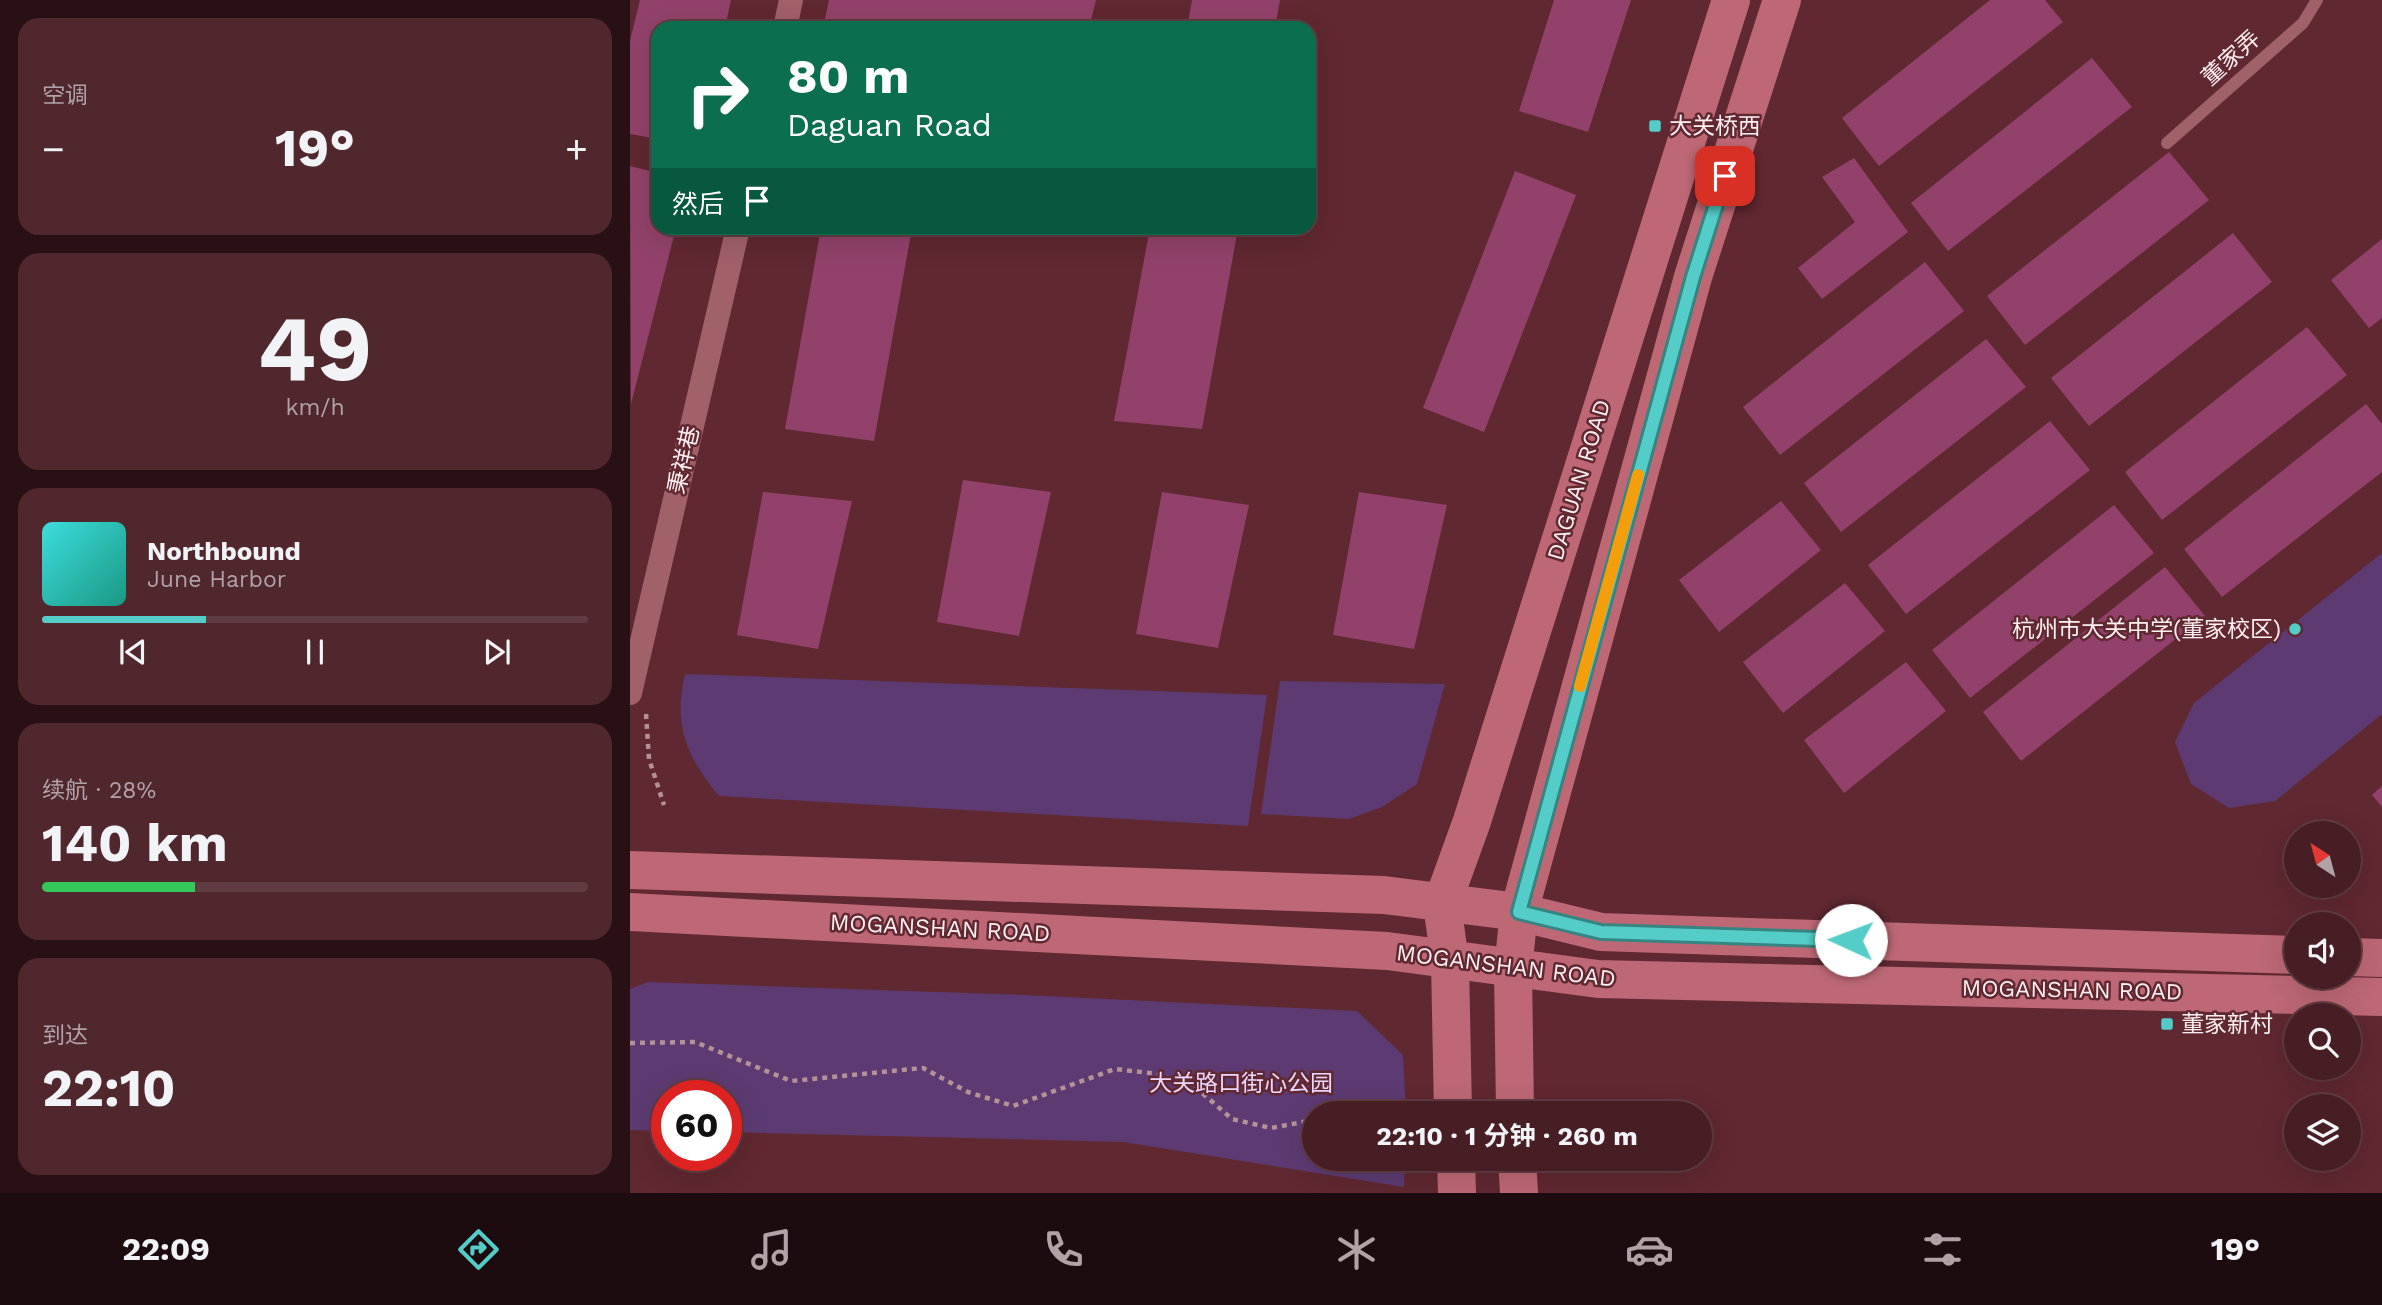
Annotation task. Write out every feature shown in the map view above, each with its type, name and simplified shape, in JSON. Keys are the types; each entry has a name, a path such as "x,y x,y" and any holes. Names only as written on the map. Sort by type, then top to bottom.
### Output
{"main road":[{"name":"DAGUAN ROAD","path":"1453,1101 1450,962 1442,904 1472,821 1731,0"},
{"path":"1516,1101 1513,969 1519,912 1693,277 1782,0"},
{"name":"MOGANSHAN ROAD","path":"630,870 1384,895 1519,912 1601,932 2284,956"},
{"name":"MOGANSHAN ROAD","path":"630,912 1387,951 1450,962 1598,979 2382,997"},
{"path":"2361,957 2382,958"},
{"path":"1456,1171 1457,1193"},
{"path":"1518,1171 1519,1193"}],"street":[{"path":"787,21 792,0"},
{"name":"秉祥巷","path":"630,693 736,235"}],"lane":[{"name":"董家弄","path":"2167,143 2303,23 2317,0"}],"path":[{"path":"630,1043 695,1042 791,1081 923,1068 968,1092 1013,1106 1115,1069 1158,1074 1201,1092 1232,1119 1271,1128 1302,1122"}],"green space":[{"path":"2382,553 2382,714 2275,801 2229,808 2191,784 2175,742 2194,703"},
{"path":"685,674 1267,695 1248,826 719,796 698,767 685,739 681,709"},
{"path":"1280,681 1445,684 1417,784 1382,807 1349,819 1261,814"},
{"name":"大关路口街心公园","path":"648,982 1024,995 1357,1011 1403,1055 1405,1101 1302,1101 1302,1171 1123,1142 742,1132 742,1080 651,1080 651,1131 630,1130 630,989"},
{"name":"大关路口街心公园","path":"1304,1171 1405,1171 1404,1187"}],"building":[{"path":"640,0 731,0 726,21 651,21 651,138 630,134 630,41"},
{"path":"829,0 1096,0 1091,21 824,21"},
{"path":"1192,0 1280,0 1276,21 1188,21"},
{"path":"1554,0 1631,0 1588,132 1519,111"},
{"path":"1990,0 2045,0 2063,22 1879,166 1842,118"},
{"path":"2092,58 2132,107 1948,251 1911,203"},
{"path":"2169,152 2209,200 2025,345 1987,296"},
{"path":"1854,158 1908,232 1822,299 1798,268 1855,222 1822,177"},
{"path":"630,166 651,171 651,235 674,235 631,404"},
{"path":"1515,171 1576,195 1484,432 1423,408"},
{"path":"2233,233 2272,282 2089,426 2051,378"},
{"path":"820,235 911,235 874,441 785,429"},
{"path":"1149,235 1237,235 1202,429 1114,421"},
{"path":"2382,239 2382,318 2369,328 2331,280"},
{"path":"1925,262 1964,311 1780,455 1743,407"},
{"path":"2307,327 2347,375 2162,520 2125,472"},
{"path":"1986,339 2026,387 1841,532 1804,483"},
{"path":"2366,404 2382,424 2382,472 2222,597 2184,549"},
{"path":"2050,421 2090,470 1906,614 1868,565"},
{"path":"963,480 1051,492 1019,636 937,622"},
{"path":"763,492 852,501 818,649 737,635"},
{"path":"1162,492 1249,505 1218,648 1136,634"},
{"path":"1359,492 1447,505 1414,649 1333,635"},
{"path":"1781,501 1821,550 1719,632 1679,580"},
{"path":"2114,505 2154,553 1970,698 1932,650"},
{"path":"2165,567 2205,616 2021,761 1983,712"},
{"path":"1845,583 1885,631 1783,713 1743,662"},
{"path":"1906,662 1946,711 1844,793 1804,740"},
{"path":"2382,786 2382,807 2372,795"}],"slow traffic":[{"path":"1580,686 1638,475"}],"place":[{"name":"大关桥西","path":"1655,126"},
{"name":"杭州市大关中学(董家校区)","path":"2295,629"},
{"name":"董家新村","path":"2167,1024"}],"route":[{"path":"1725,176 1693,277 1519,912 1601,932 1851,940"}]}
